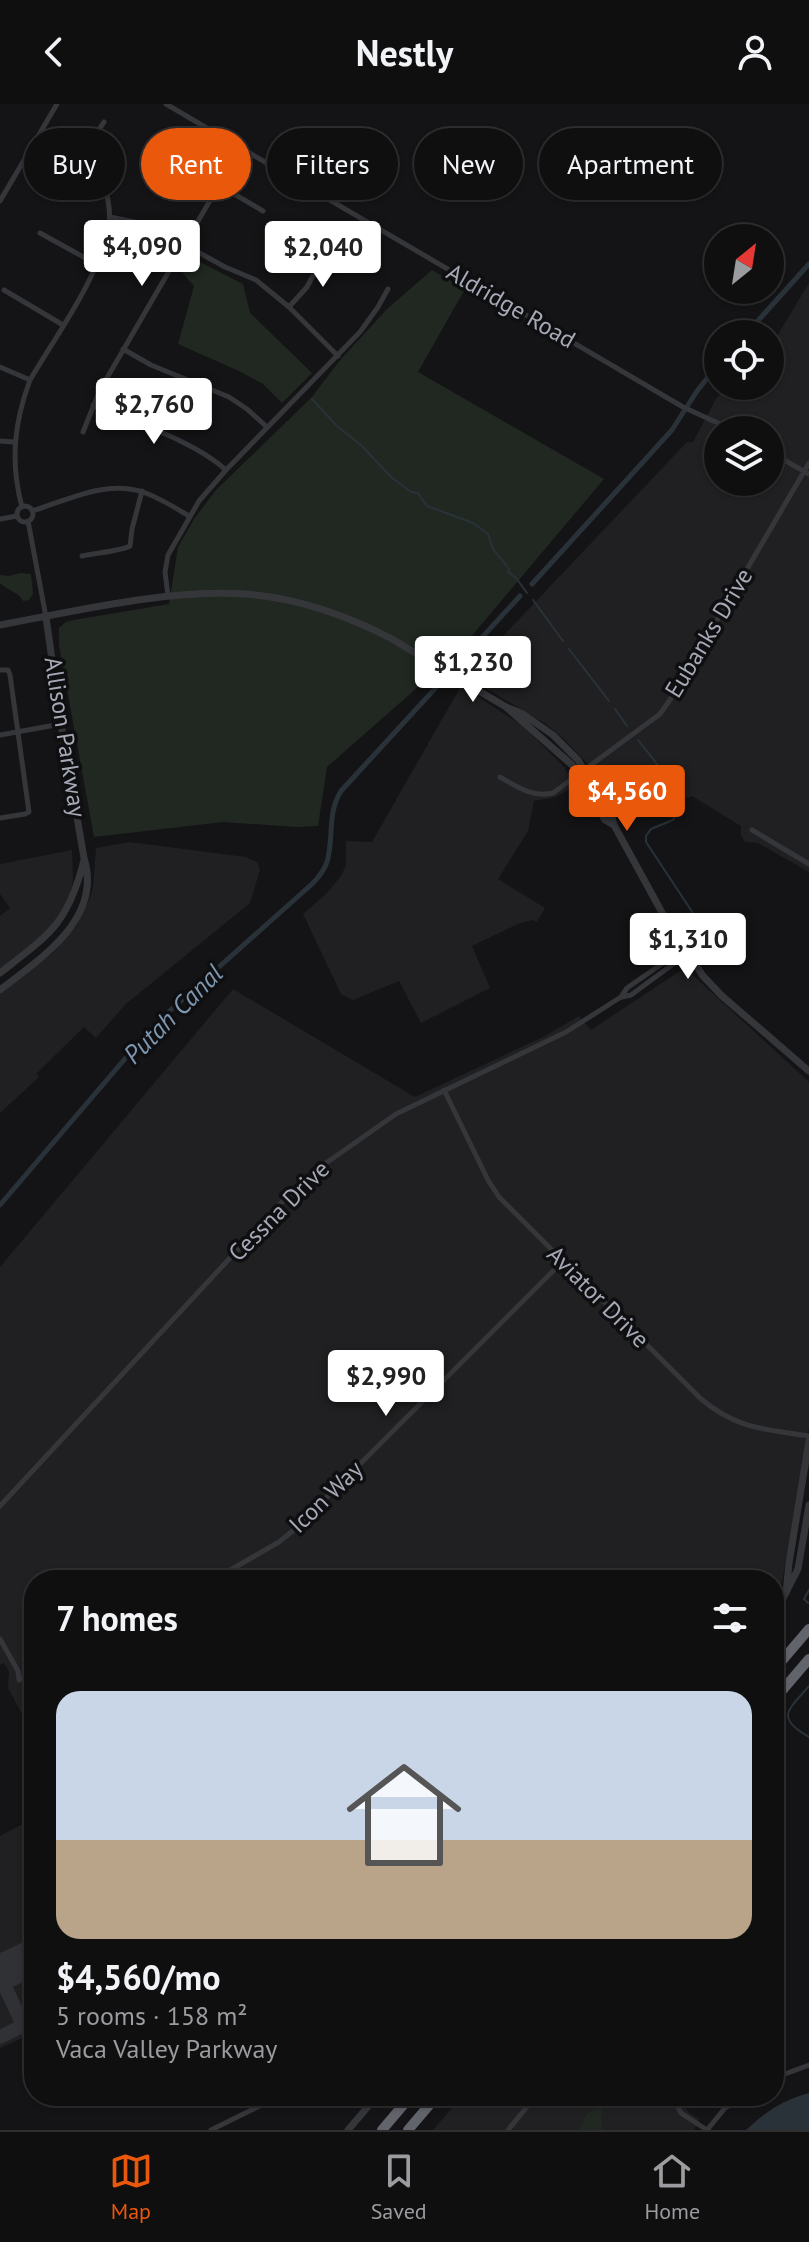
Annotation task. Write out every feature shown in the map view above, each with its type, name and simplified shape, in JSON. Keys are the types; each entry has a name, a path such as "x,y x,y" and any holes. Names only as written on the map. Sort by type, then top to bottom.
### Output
{"highway":[{"path":"784,1658 809,1629"},
{"path":"784,1688 809,1659"},
{"path":"382,2130 402,2106"},
{"path":"408,2130 428,2106"}],"street":[{"path":"0,201 57,104"},
{"name":"Aldridge Road","path":"166,104 704,417"},
{"path":"99,128 104,122"},
{"path":"22,507 15,475 17,419 30,380 98,265 110,217 107,200"},
{"path":"83,432 93,405 123,349 210,200"},
{"path":"244,200 263,211"},
{"path":"110,217 149,225 225,267 256,280 289,307 338,356"},
{"path":"40,233 98,265"},
{"path":"289,307 307,287 326,251"},
{"path":"168,597 165,572 168,555 199,501 338,356 367,323 388,289"},
{"path":"4,290 63,325"},
{"path":"123,349 151,365 229,397 267,427"},
{"path":"0,367 30,380"},
{"path":"93,405 197,448 226,470"},
{"path":"0,441 14,442"},
{"path":"784,460 807,473"},
{"name":"Eubanks Drive","path":"500,777 526,792 544,795 561,788 660,714 807,473 809,463"},
{"path":"32,511 101,488 125,488 142,491 189,516"},
{"path":"82,556 130,546 142,491"},
{"path":"17,516 22,507 29,507 32,511"},
{"path":"32,511 28,521 46,617"},
{"path":"0,519 17,516"},
{"path":"17,516 20,520 28,521"},
{"path":"0,625 168,597 245,594 302,604 369,627 506,707 582,773 605,820 614,825 630,859 703,976 809,1071"},
{"name":"Allison Parkway","path":"0,990 54,948 76,921 88,884 46,617"},
{"path":"0,670 8,670 10,675 29,812 0,818"},
{"path":"0,735 61,724"},
{"path":"752,830 809,864"},
{"name":"Allison Parkway","path":"0,973 49,935 58,924 74,895 84,858"},
{"name":"Cessna Drive","path":"0,1506 294,1190 339,1153 396,1114 553,1039 621,997 631,995 680,959 686,951"},
{"name":"Aviator Drive","path":"444,1090 499,1197 712,1409 744,1426 809,1438"},
{"name":"Icon Way","path":"230,1570 279,1542 295,1529 562,1262"},
{"path":"786,1593 809,1438"},
{"path":"784,1597 798,1569 809,1505"},
{"path":"0,1639 18,1671 19,1680 24,1678"},
{"path":"784,2074 809,2065"},
{"path":"211,2130 260,2106"},
{"path":"348,2130 368,2106"},
{"path":"508,2130 528,2106"},
{"path":"677,2106 681,2113 707,2130 728,2106"}],"shaded area":[{"path":"185,259 194,259 243,284 250,313 312,373 282,403 263,384 178,344 194,286 179,269"},
{"path":"432,270 465,289 418,372 604,479 459,651 327,767 318,826 223,822 94,837 59,645 59,628 74,620 169,604 178,547 216,490 311,398 341,359 388,308"},
{"path":"809,283 809,872 758,843 745,842 741,826 692,796 651,811 621,817 619,807 598,775 564,739 546,724 465,676 687,442 693,442 704,421 704,496 784,496 784,416 707,416 715,400 784,400 784,324"},
{"path":"31,574 33,594 29,600 23,601 0,583 0,575"},
{"path":"461,686 523,726 564,767 575,786 556,797 534,801 528,831 498,879 545,908 537,922 532,920 518,924 472,946 490,988 421,1023 399,981 353,1000 341,994 303,914 341,876 346,865 346,841 372,842"},
{"path":"129,842 246,857 257,862 260,870 250,903 126,1004 96,1038 84,1027 37,1073 39,1077 0,1113 0,994 54,952 77,925 93,888 96,848"},
{"path":"72,850 73,881 69,899 51,929 0,969 0,916 10,908 0,894 0,864"},
{"path":"680,971 688,971 809,1082 809,1428 784,1571 24,1570 24,1718 8,1688 9,1671 4,1663 0,1665 0,1267 233,989 415,1097 545,1036 579,1016 591,1030"},
{"path":"24,1823 24,2037 0,2048 0,1836"},
{"path":"809,2093 809,2130 746,2130 775,2107 784,2106 784,2102"},
{"path":"453,2106 684,2106 689,2113 700,2119 694,2130 433,2130"},
{"path":"603,2106 602,2130 579,2130 587,2114"}],"waterway":[{"path":"759,320 809,264"},
{"path":"532,584 672,430 704,382"},
{"path":"312,399 391,477 411,492 418,493 427,506 473,523 488,534 493,549 509,569 508,572 527,593"},
{"name":"Putah Canal","path":"0,1205 164,1016 323,871 329,853 334,808 341,791 520,596"},
{"path":"533,600 563,641"},
{"path":"569,649 609,701"},
{"path":"615,709 627,726"},
{"path":"638,740 666,780 673,809"},
{"path":"674,813 673,820 651,829 646,842 718,951"},
{"path":"808,1603 804,1599 809,1590"},
{"path":"809,1686 788,1713 791,1724 809,1737"}],"taxiway":[{"path":"0,1976 23,2025"},
{"path":"0,2037 24,2025"}],"runway":[{"path":"0,1973 24,1962"}]}
